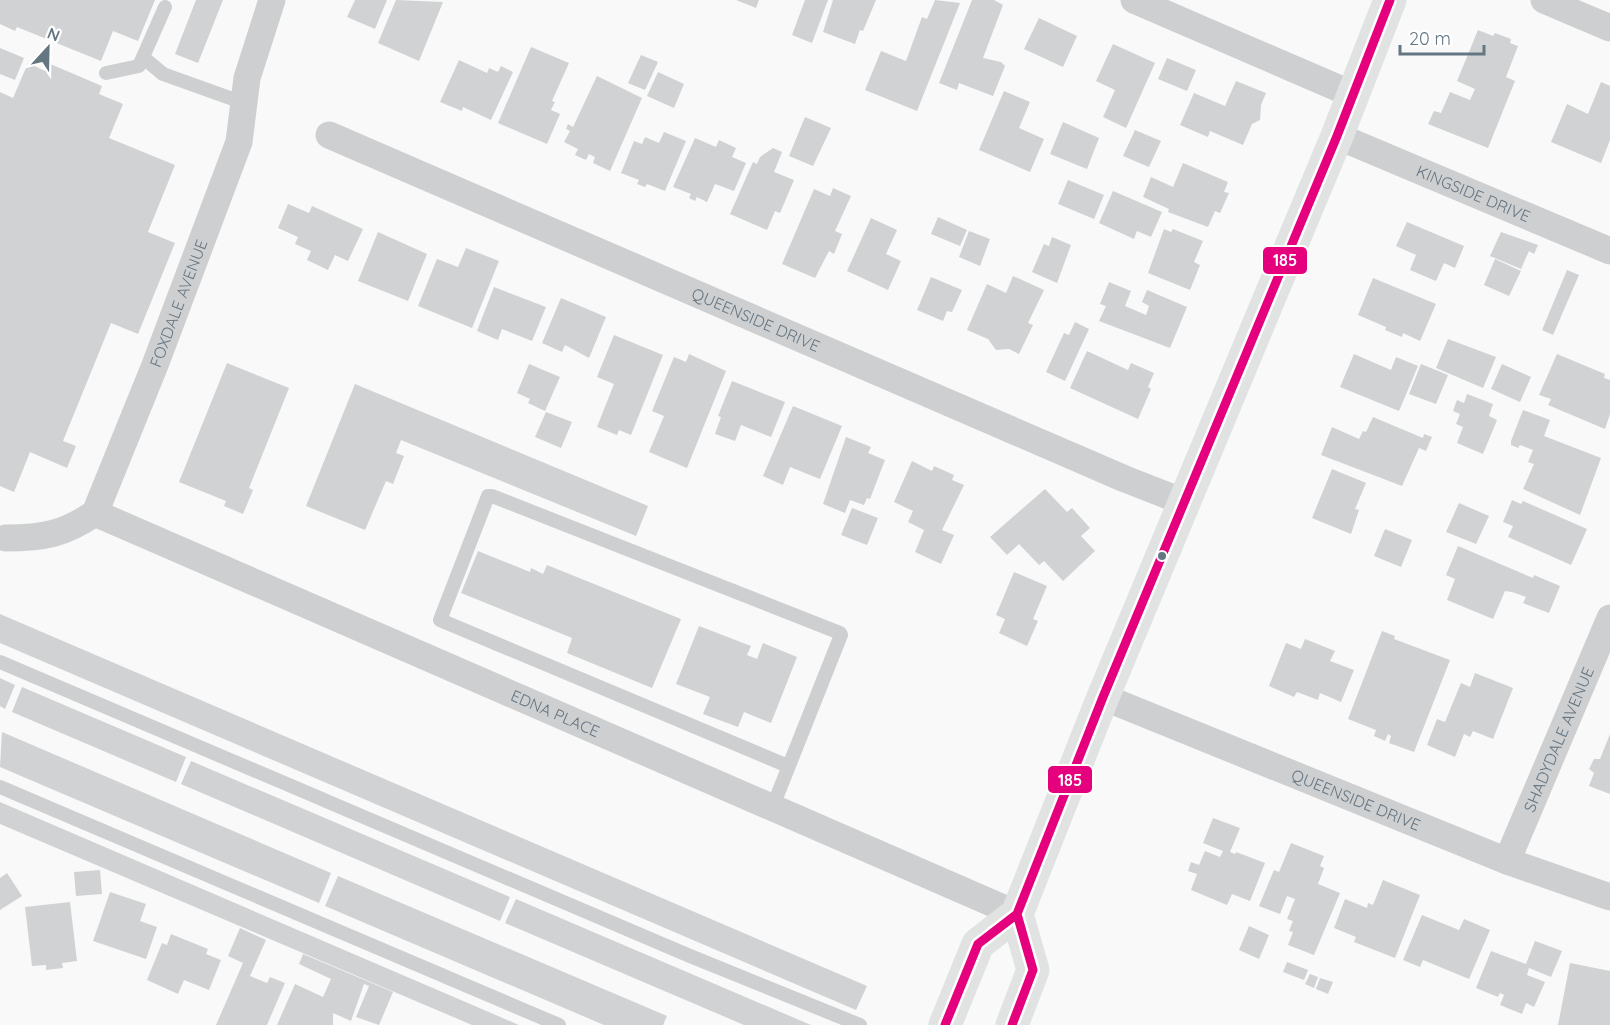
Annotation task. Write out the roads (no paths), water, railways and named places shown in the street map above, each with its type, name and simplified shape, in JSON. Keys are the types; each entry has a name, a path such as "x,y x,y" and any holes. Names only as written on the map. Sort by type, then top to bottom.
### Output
{"main road":[{"path":"945,1025 978,944 1017,914 1103,697 1354,95 1390,0"},
{"path":"1012,1025 1033,970 1017,914"}],"street":[{"name":"FOXDALE AVENUE","path":"95,513 155,365 238,142 247,78 272,0"},
{"path":"1134,0 1354,95"},
{"path":"1544,0 1610,28"},
{"name":"QUEENSIDE DRIVE","path":"329,135 1125,479 1184,502"},
{"name":"KINGSIDE DRIVE","path":"1337,136 1610,251"},
{"path":"3,537 42,538 75,526 95,513"},
{"name":"EDNA PLACE","path":"95,513 1017,914"},
{"name":"SHADYDALE AVENUE","path":"1508,861 1610,618"},
{"name":"QUEENSIDE DRIVE","path":"1103,697 1508,861 1610,897"}],"lane":[{"path":"106,73 132,69 145,59 165,8"},
{"path":"145,59 163,74 244,103"},
{"path":"772,807 840,633 488,496 440,620 788,766"},
{"path":"0,662 836,1021 860,1025"},
{"path":"0,787 559,1025"}]}
